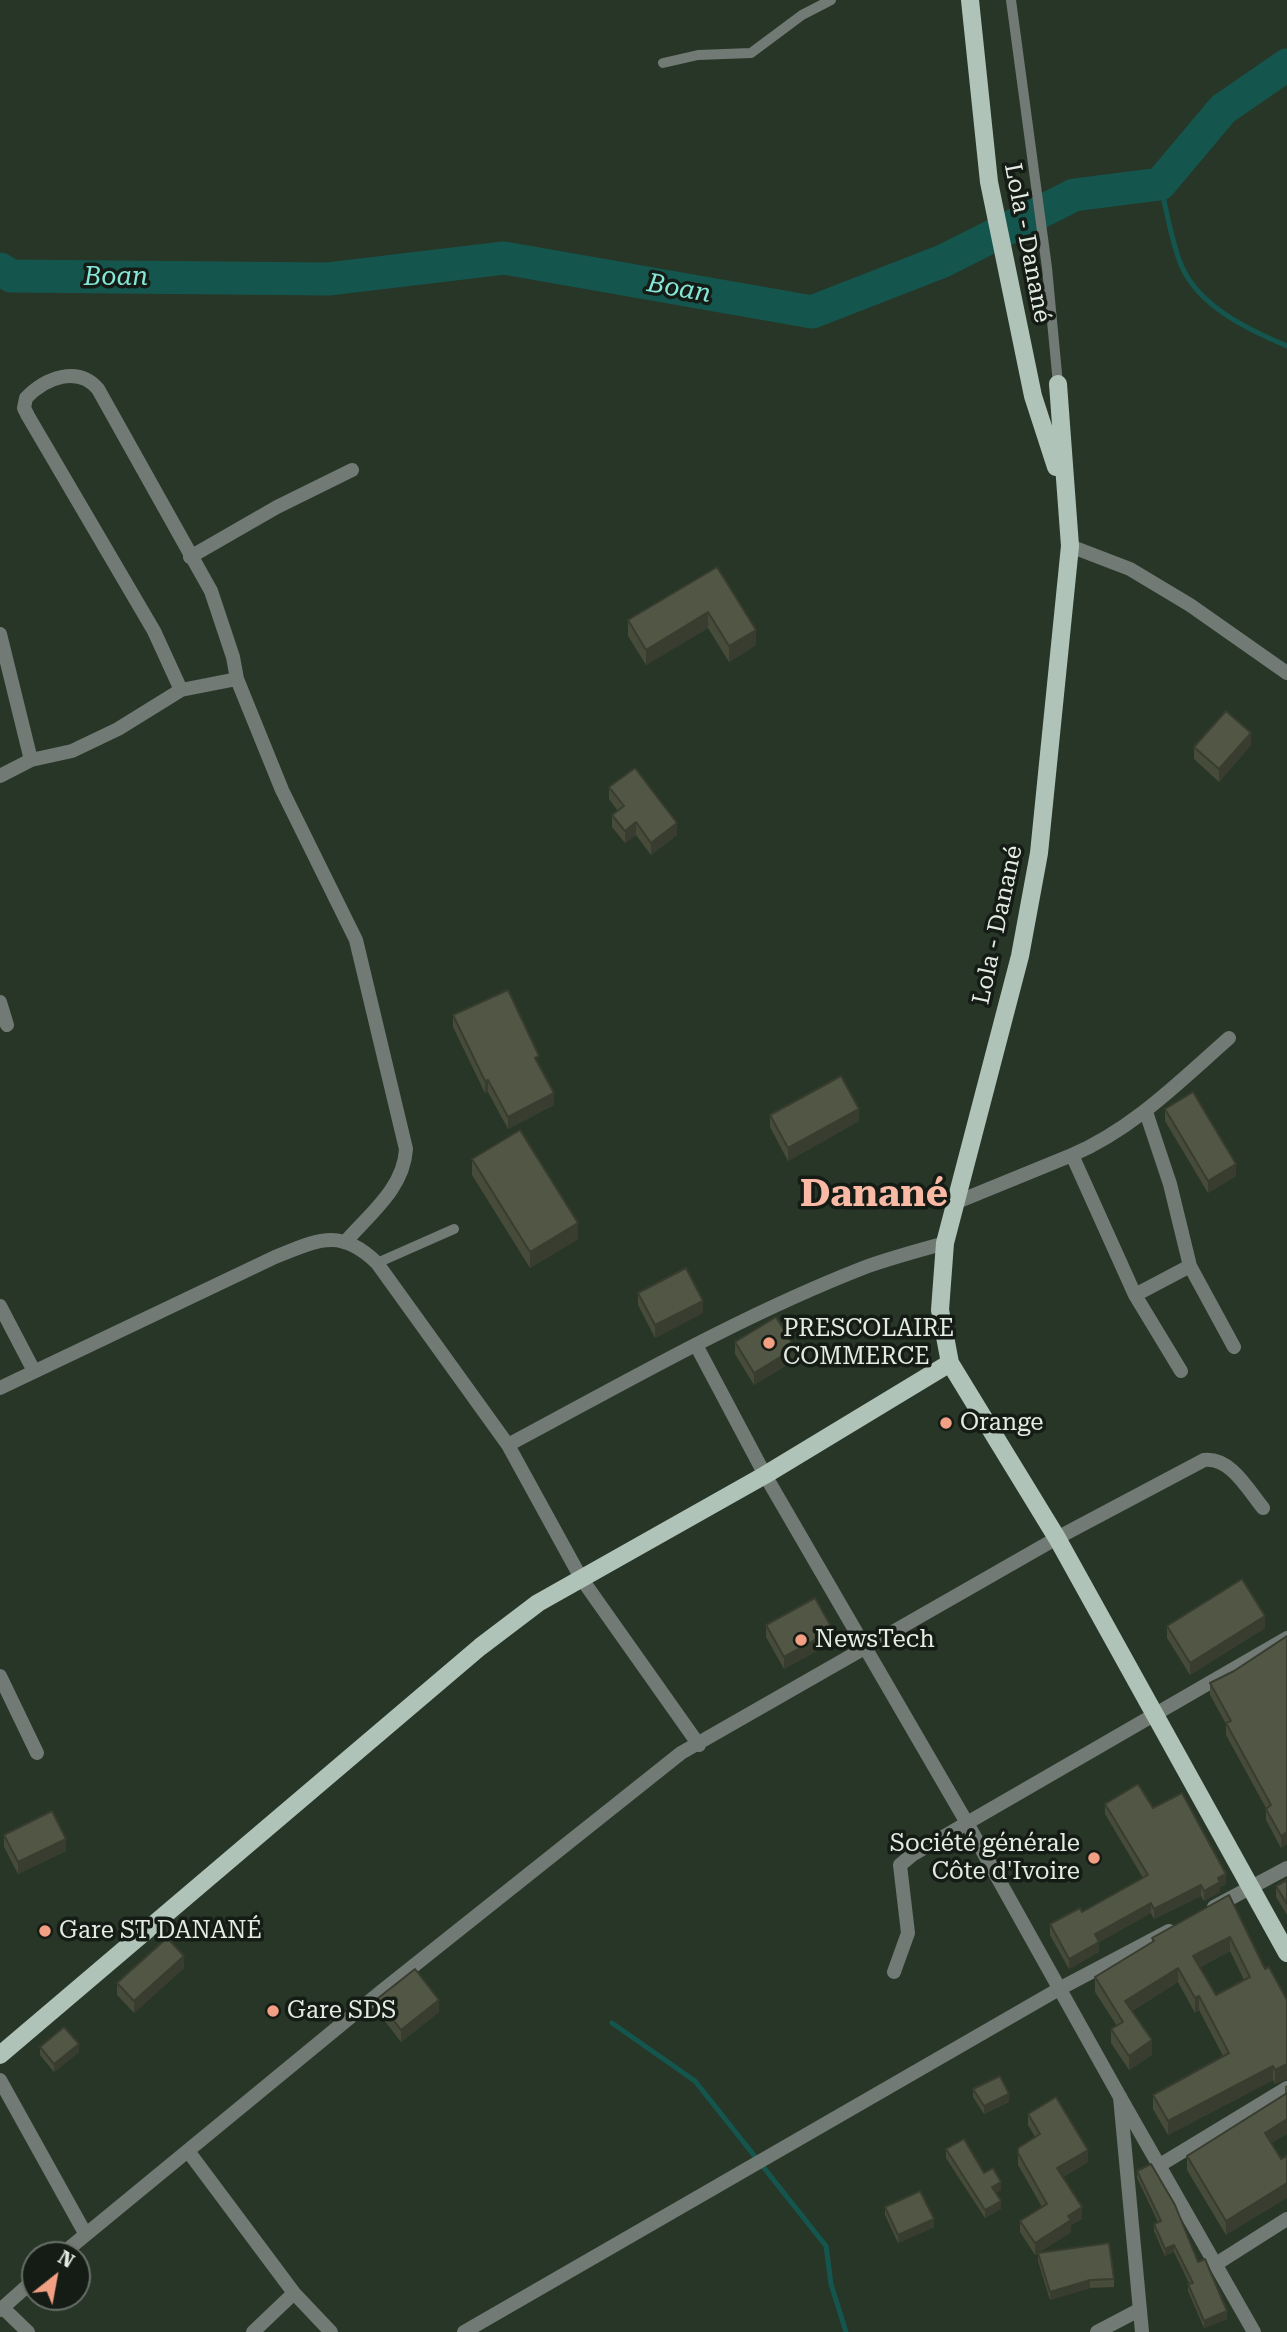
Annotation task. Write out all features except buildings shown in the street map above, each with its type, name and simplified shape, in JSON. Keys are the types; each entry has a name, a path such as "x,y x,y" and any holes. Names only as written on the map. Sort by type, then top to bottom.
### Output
{"main road":[{"name":"Lola - Danané","path":"970,0 989,182 1033,396 1064,490"},
{"name":"Lola - Danané","path":"950,1363 940,1310 945,1243 1020,956 1039,853 1070,547 1058,384"},
{"path":"0,2055 480,1647 538,1604 765,1475 950,1363 1058,1538 1287,1953"}],"street":[{"path":"181,691 154,631 28,416 24,403 30,393 43,384 69,375 91,381 211,591 233,657 237,679 282,790 356,940 406,1149 405,1166 400,1179 347,1240"},
{"path":"190,557 276,507 352,470"},
{"path":"1070,547 1130,569 1190,605 1287,673"},
{"path":"0,634 31,760"},
{"path":"0,776 31,760 72,751 118,729 181,691 237,679"},
{"path":"0,1002 7,1025"},
{"path":"957,1202 1092,1146 1146,1112 1229,1038"},
{"path":"1146,1112 1170,1184 1190,1266 1234,1347"},
{"path":"1072,1155 1135,1295 1181,1371"},
{"path":"0,1388 275,1257 331,1238 347,1240 377,1262 508,1445 581,1578 699,1745"},
{"path":"508,1445 696,1345 865,1268 945,1243"},
{"path":"1135,1295 1190,1266"},
{"path":"0,1306 34,1371"},
{"path":"696,1345 765,1475 967,1823 1254,2332"},
{"path":"76,2241 382,1991 681,1753 1058,1538 1204,1460 1220,1462 1236,1474 1263,1508"},
{"path":"894,1972 908,1933 900,1865 912,1855 1287,1638"},
{"path":"0,1676 37,1753"},
{"path":"1202,1913 1287,1868"},
{"path":"464,2332 1059,1989 1178,1926"},
{"path":"0,2080 85,2233"},
{"path":"1160,2165 1287,2088"},
{"path":"1120,2097 1142,2332"},
{"path":"188,2151 294,2292 331,2332"},
{"path":"1216,2264 1287,2219"},
{"path":"21,2291 1,2309 28,2332"},
{"path":"253,2332 294,2292"},
{"path":"1097,2332 1139,2310"}],"lane":[{"path":"663,63 698,55 751,53 802,15 831,0"},
{"name":"Lola - Danané","path":"1011,0 1032,173 1047,268 1058,384"},
{"path":"377,1262 454,1229"}],"waterway":[{"name":"Boan","path":"0,269 11,276 328,279 504,258 812,312 943,261 1074,195 1160,184 1223,109 1287,65"},
{"path":"1160,184 1175,247 1190,281 1227,316 1287,346"},
{"path":"612,2023 695,2081 826,2246 831,2284 846,2332"}],"place":[{"name":"PRESCOLAIRE COMMERCE","path":"769,1343"},
{"name":"Orange","path":"946,1423"},
{"name":"NewsTech","path":"801,1640"},
{"name":"Société générale Côte d'Ivoire","path":"1094,1858"},
{"name":"Gare ST DANANÉ","path":"45,1931"},
{"name":"Gare SDS","path":"273,2011"}],"district":[{"name":"Danané","path":"874,1195"}]}
